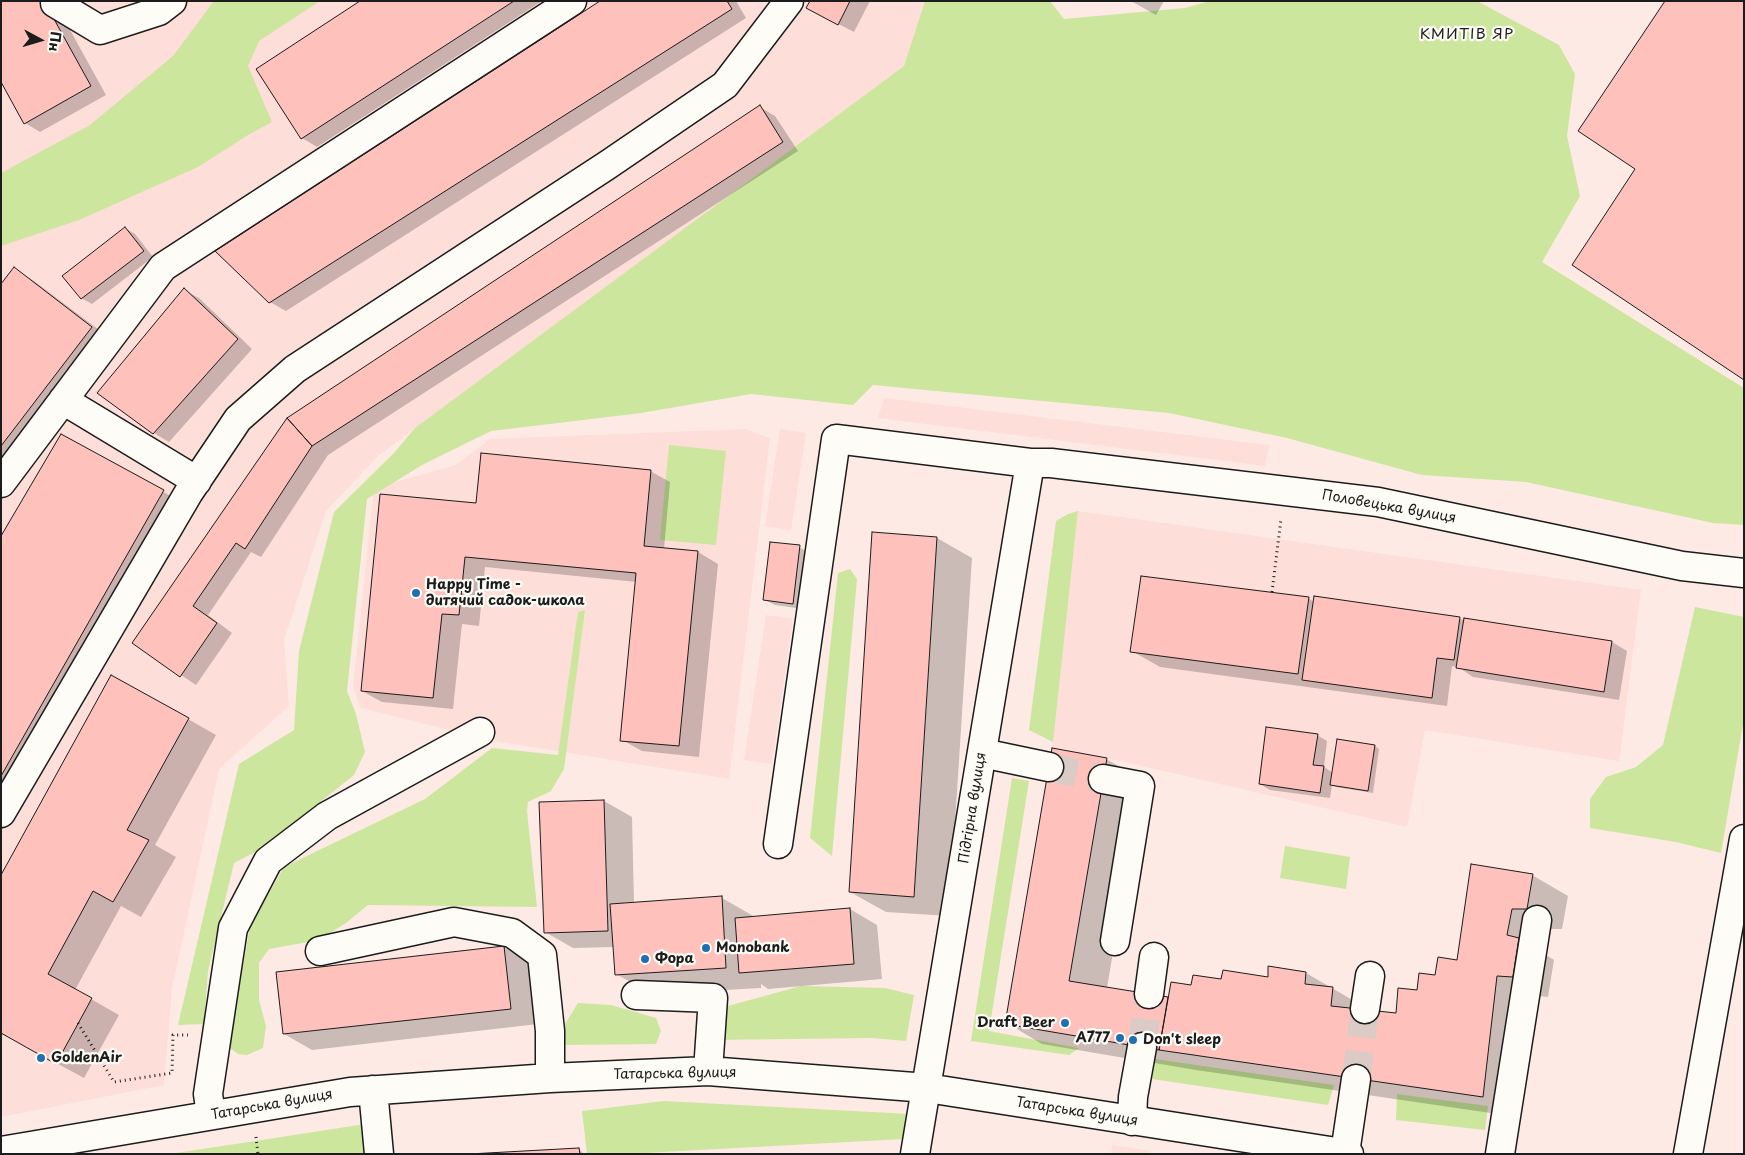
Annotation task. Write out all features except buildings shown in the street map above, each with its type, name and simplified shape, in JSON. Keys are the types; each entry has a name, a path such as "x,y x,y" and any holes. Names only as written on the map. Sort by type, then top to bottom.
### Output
{"street":[{"path":"55,1 55,4 100,30 159,11 172,1"},
{"path":"1,483 163,267 572,1"},
{"path":"1,813 197,481 238,419 295,369 606,166 724,85 789,1"},
{"path":"63,400 197,481"},
{"name":"Половецька вулиця","path":"778,844 836,439 1378,502 1682,566 1744,574"},
{"name":"Підгірна вулиця","path":"915,1154 1030,463"},
{"path":"211,1115 208,1094 233,928 268,861 327,816 480,732"},
{"path":"982,753 1049,767"},
{"path":"1103,779 1140,786 1115,941"},
{"path":"1688,1154 1744,840"},
{"path":"1500,1154 1536,920"},
{"path":"320,951 454,922 512,934 542,955 550,1031 550,1078"},
{"path":"1149,994 1154,957"},
{"path":"1365,1009 1370,976"},
{"path":"636,995 713,998 708,1071"},
{"path":"1132,1121 1142,1047"},
{"name":"Татарська вулиця","path":"1,1151 104,1144 211,1115 350,1092 550,1078 708,1071 927,1088 1338,1153"},
{"path":"1338,1153 1356,1079"},
{"path":"373,1090 379,1154"}],"path":[{"path":"1272,592 1282,514"},
{"path":"78,1023 114,1082 172,1073 173,1035"}],"shaded area":[{"path":"1,1 925,1 904,66 378,456 326,511 284,640 289,706 219,769 172,988 164,1085 1,1117"},
{"path":"884,398 1269,445 1265,466 878,418"},
{"path":"746,429 770,438 729,779 489,740 361,708 353,687 374,488 456,465 490,439"},
{"path":"780,429 806,433 791,530 765,526"},
{"path":"1078,511 1641,590 1619,761 1425,730 1407,827 1107,758 1052,748"},
{"path":"766,615 793,619 772,764 744,760"},
{"path":"1112,1145 1151,1151 1150,1154 1111,1154"}],"green space":[{"path":"214,1 320,1 259,41 248,66 272,122 198,167 79,220 1,246 1,173 90,125 173,56"},
{"path":"925,1 1050,1 1064,19 1185,8 1210,1 1477,1 1559,45 1575,74 1567,136 1580,196 1542,262 1744,388 1744,525 1713,523 1526,482 1422,475 1287,438 1169,413 873,385 853,405 751,394 641,413 491,431 422,465 367,499 347,691 356,714 365,752 354,775 261,849 234,863 208,971 204,1024 178,1025 239,764 294,730 299,651 334,512 394,453 415,428 904,66"},
{"path":"669,445 726,451 716,545 660,540"},
{"path":"1078,511 1053,742 1029,730 1056,521"},
{"path":"850,569 857,579 832,856 810,838 838,573"},
{"path":"1695,607 1744,617 1744,718 1721,853 1676,842 1590,828 1590,799 1606,777 1636,767 1663,745"},
{"path":"585,610 564,769 551,791 528,802 527,811 537,907 368,905 346,923 319,940 269,949 259,963 259,1000 266,1026 263,1048 247,1055 238,1054 229,1047 250,926 284,867 425,799 492,748 558,755 578,612"},
{"path":"1012,778 1029,781 989,1031 1079,1048 1069,1055 971,1041"},
{"path":"1285,846 1350,857 1346,889 1280,878"},
{"path":"801,986 885,988 914,995 906,1041 872,1038 707,1040 717,1009"},
{"path":"578,1003 611,1005 656,1018 661,1031 656,1044 563,1045 565,1024"},
{"path":"1155,1059 1334,1085 1328,1105 1152,1079"},
{"path":"1397,1094 1488,1106 1485,1130 1396,1120"},
{"path":"664,1101 910,1114 904,1139 625,1154 587,1154 582,1111"},
{"path":"365,1124 366,1154 169,1154 262,1140"}],"tunnel":[{"path":"1049,767 1103,779"},
{"path":"1142,1047 1149,994"},
{"path":"1356,1079 1365,1009"}],"place":[{"name":"Happy Time - дитячий садок-школа","path":"416,593"},
{"name":"Monobank","path":"706,948"},
{"name":"Фора","path":"645,959"},
{"name":"Draft Beer","path":"1065,1023"},
{"name":"A777","path":"1120,1038"},
{"name":"Don't sleep","path":"1133,1040"},
{"name":"GoldenAir","path":"41,1058"}],"district":[{"name":"КМИТІВ ЯР","path":"1467,35"}]}
